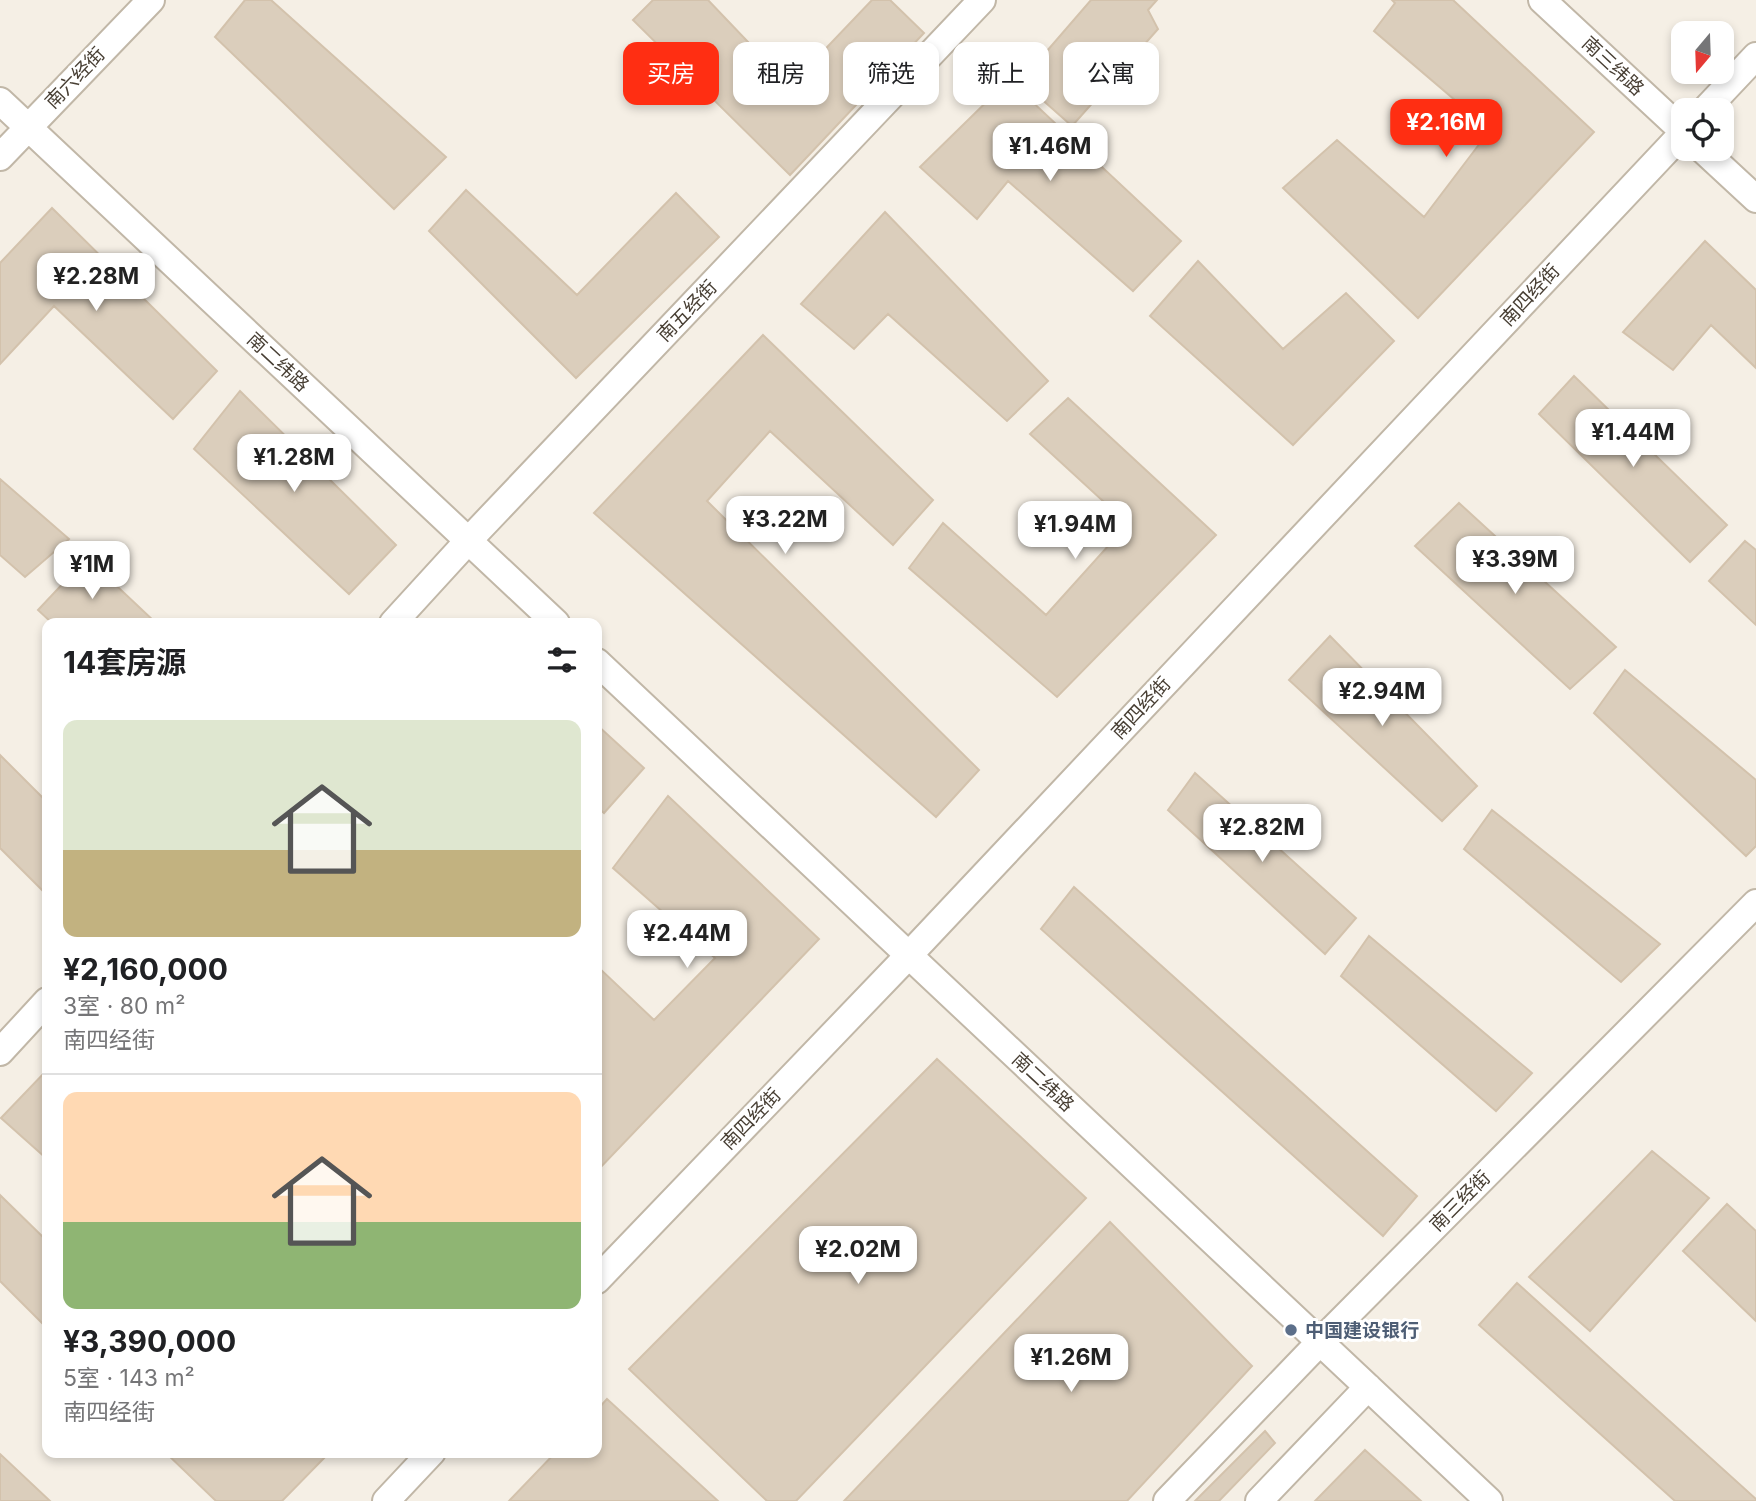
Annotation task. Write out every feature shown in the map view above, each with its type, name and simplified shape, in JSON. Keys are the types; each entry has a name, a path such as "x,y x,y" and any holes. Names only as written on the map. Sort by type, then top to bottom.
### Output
{"street":[{"name":"南六经街","path":"0,157 151,0"},
{"name":"南五经街","path":"398,618 982,0"},
{"name":"南三纬路","path":"1542,0 1671,120"},
{"path":"1717,98 1756,57"},
{"name":"南二纬路","path":"0,101 551,618"},
{"name":"南四经街","path":"602,1275 909,955 1671,146"},
{"path":"1715,161 1756,199"},
{"name":"南二纬路","path":"602,667 1489,1501"},
{"name":"南三经街","path":"1167,1501 1756,903"},
{"path":"0,1052 42,1006"},
{"path":"1259,1501 1368,1387"},
{"path":"386,1501 426,1458"}],"building":[{"path":"245,0 271,0 446,157 394,209 215,37"},
{"path":"653,0 708,0 748,42 733,42 733,105 829,105 829,45 872,0 890,0 924,33 916,42 843,42 843,105 856,105 790,175 719,105 719,42 655,42 633,20"},
{"path":"1091,0 1157,0 1148,10 1158,29 1146,42 1063,42 1063,105 1091,105 1072,126 1048,105 1049,49"},
{"path":"1392,0 1453,0 1594,132 1418,318 1283,188 1337,140 1424,217 1490,130 1374,31 1395,3"},
{"path":"983,105 1036,105 1181,241 1133,291 1008,181 977,219 920,167"},
{"path":"466,190 577,295 676,193 719,237 576,378 429,231"},
{"path":"52,208 217,371 173,419 54,306 0,364 0,263"},
{"path":"885,212 1048,381 1007,421 888,314 854,349 801,304"},
{"path":"1705,241 1756,290 1756,368 1711,325 1673,370 1623,332"},
{"path":"1198,261 1283,349 1346,293 1394,341 1293,445 1150,316"},
{"path":"763,335 933,500 893,545 770,431 707,501 979,770 936,817 594,513"},
{"path":"1574,376 1727,525 1690,562 1539,414"},
{"path":"240,391 396,545 349,594 194,449"},
{"path":"1068,398 1216,535 1057,697 909,568 943,523 1046,615 1128,524 1030,434"},
{"path":"0,479 69,539 25,577 0,555"},
{"path":"1459,503 1616,647 1570,689 1415,546"},
{"path":"1745,541 1756,550 1756,625 1709,581"},
{"path":"87,558 151,618 47,618 38,610"},
{"path":"1330,636 1477,786 1442,821 1289,680"},
{"path":"1625,670 1756,780 1756,846 1746,856 1594,713"},
{"path":"602,730 644,768 604,813 602,811"},
{"path":"0,755 42,797 42,890 0,848"},
{"path":"1195,773 1356,918 1325,954 1168,810"},
{"path":"668,796 819,939 602,1166 602,971 654,1020 715,958 613,868"},
{"path":"1492,810 1660,944 1621,982 1464,849"},
{"path":"1074,887 1417,1196 1383,1236 1041,929"},
{"path":"1369,936 1532,1073 1496,1111 1341,976"},
{"path":"937,1059 1086,1198 796,1501 767,1501 629,1369"},
{"path":"42,1075 42,1155 1,1118"},
{"path":"1652,1151 1709,1198 1590,1331 1529,1277"},
{"path":"0,1195 42,1236 42,1323 0,1281"},
{"path":"1727,1204 1756,1231 1756,1321 1683,1251"},
{"path":"1110,1222 1252,1366 1127,1501 844,1501"},
{"path":"1517,1283 1756,1501 1675,1501 1479,1325"},
{"path":"607,1399 718,1501 509,1501 550,1458 602,1458 602,1404"},
{"path":"1265,1431 1275,1443 1219,1501 1195,1501"},
{"path":"1365,1450 1421,1501 1315,1501"},
{"path":"0,1454 50,1501 0,1501"},
{"path":"171,1458 324,1458 282,1501 216,1501"}],"place":[{"name":"中国建设银行","path":"1291,1330"}]}
